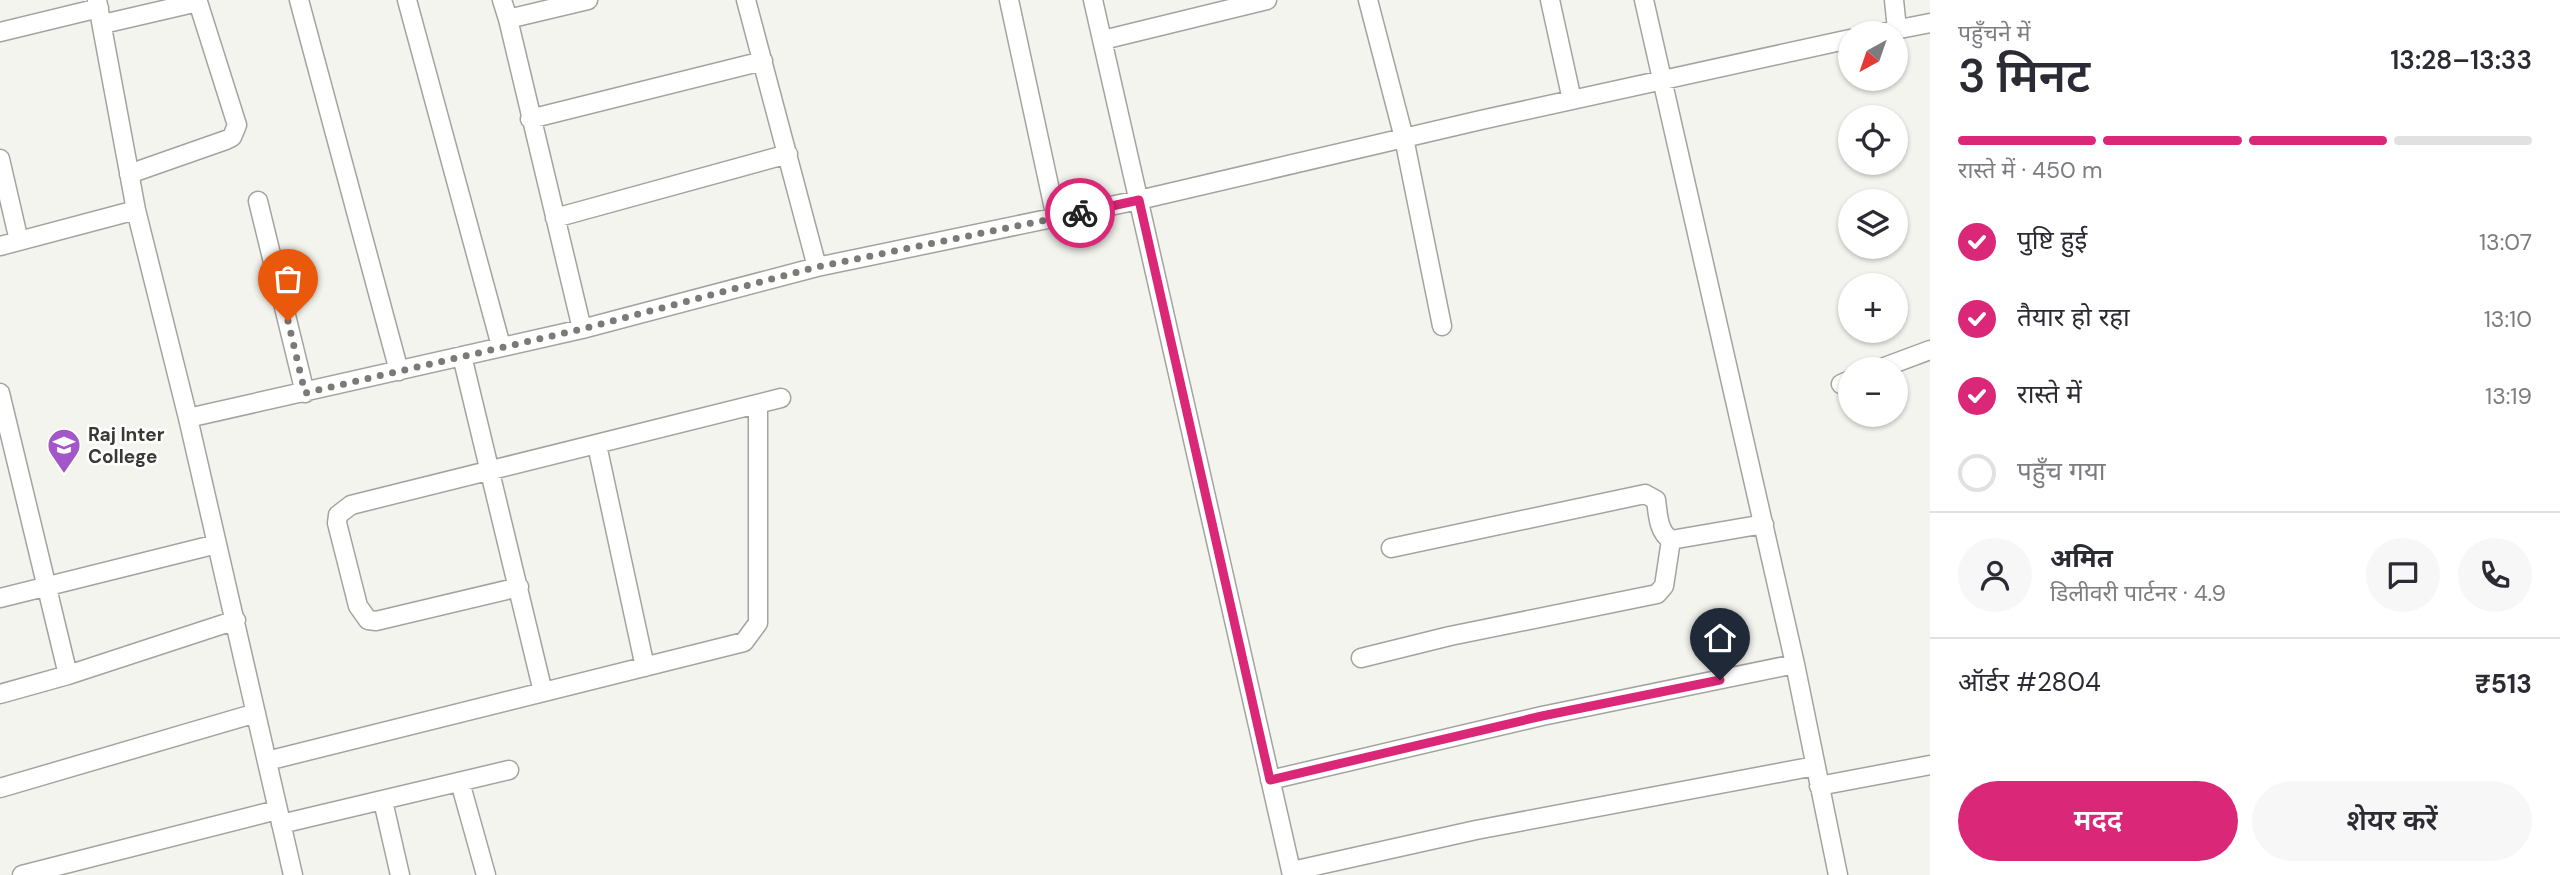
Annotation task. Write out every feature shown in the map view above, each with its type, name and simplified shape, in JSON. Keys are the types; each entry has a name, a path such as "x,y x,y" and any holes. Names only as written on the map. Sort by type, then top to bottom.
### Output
{"street":[{"path":"299,0 399,372"},
{"path":"407,0 501,346"},
{"path":"502,0 582,329"},
{"path":"508,19 588,0"},
{"path":"747,0 817,267"},
{"path":"1009,0 1056,218"},
{"path":"1093,0 1292,873 1476,830 1815,766"},
{"path":"1103,40 1267,0"},
{"path":"1368,0 1404,138 1442,326"},
{"path":"1550,0 1572,100"},
{"path":"1644,0 1764,524 1838,875"},
{"path":"1894,0 1896,21"},
{"path":"0,32 100,11 203,1 237,125 236,131 226,140 129,174"},
{"path":"100,11 135,210 236,620 293,875"},
{"path":"1908,27 1930,23"},
{"path":"188,418 582,329 817,267 1139,200 1662,79 1838,42"},
{"path":"530,119 763,61"},
{"path":"555,218 788,154"},
{"path":"0,159 19,241"},
{"path":"258,201 305,393"},
{"path":"0,246 135,210"},
{"path":"1908,358 1930,350"},
{"path":"462,356 492,471 543,692"},
{"path":"0,393 68,675"},
{"path":"519,587 376,621 368,620 358,606 337,523 338,515 351,505 781,398"},
{"path":"267,761 744,642 758,623 758,405"},
{"path":"597,445 645,667"},
{"path":"1391,548 1645,494 1656,499 1664,536 1671,540 1764,524"},
{"path":"1362,658 1450,636 1657,594 1664,586 1671,540"},
{"path":"0,598 217,544"},
{"path":"0,694 68,675 236,620"},
{"path":"1270,780 1542,716 1795,664"},
{"path":"0,788 256,713"},
{"path":"1819,786 1930,765"},
{"path":"22,875 279,817 383,801 509,770"},
{"path":"460,782 486,875"},
{"path":"383,801 400,875"}],"way so far":[{"path":"288,321 305,393 582,329 817,267 1080,213"}],"place":[{"name":"Raj Inter College","path":"64,475"}],"route":[{"path":"1080,213 1139,200 1270,780 1542,716 1720,680"}]}
